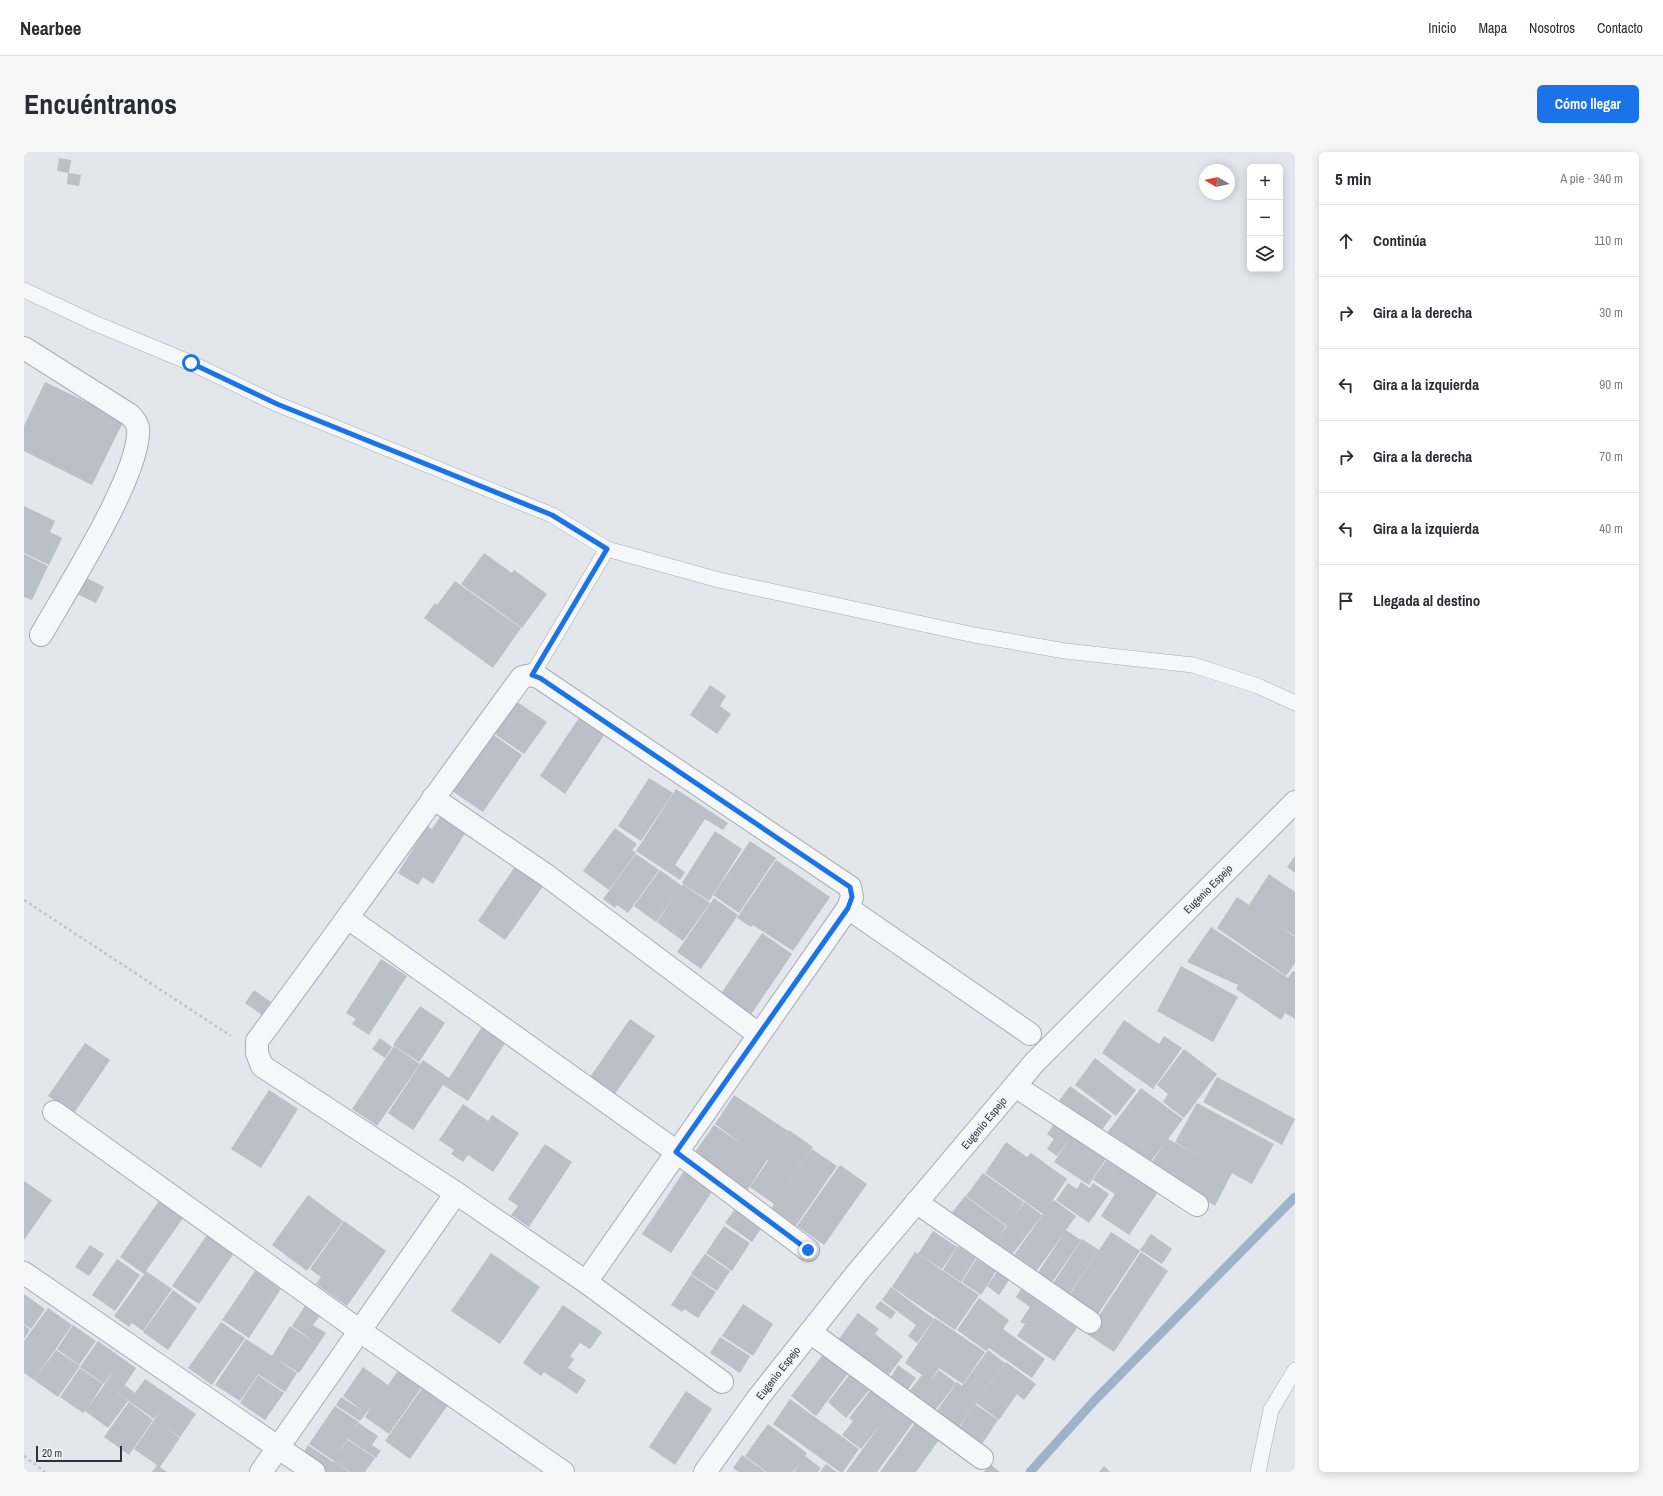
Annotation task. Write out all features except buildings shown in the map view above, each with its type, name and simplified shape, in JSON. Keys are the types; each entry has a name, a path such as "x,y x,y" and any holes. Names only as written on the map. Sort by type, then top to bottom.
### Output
{"street":[{"path":"24,348 130,415 138,426 138,438 132,462 107,518 41,635"},
{"path":"586,1282 758,1034 848,908 852,897 850,887 540,678 532,675 522,676 433,798 348,918 257,1041 257,1053 262,1066 456,1193 586,1282 722,1382"},
{"path":"433,798 546,875 758,1034"},
{"name":"Eugenio Espejo","path":"705,1472 758,1398 810,1332 916,1202 1015,1086 1060,1037 1292,812"},
{"path":"848,908 1030,1034"},
{"path":"348,918 676,1152 808,1250"},
{"path":"1015,1086 1197,1204"},
{"path":"54,1112 360,1331 562,1472"},
{"path":"261,1472 456,1193"},
{"path":"916,1202 1090,1322"},
{"path":"24,1273 279,1446 314,1472"},
{"path":"810,1332 982,1458"}],"lane":[{"path":"24,290 92,322 191,363 277,404 552,515 607,549 720,580 974,635 1065,651 1193,665 1258,686 1295,703"},
{"path":"532,675 607,549"},
{"path":"1258,1472 1271,1410 1295,1370"}],"path":[{"path":"24,900 257,1053"},
{"path":"24,1456 45,1472"}],"waterway":[{"path":"1030,1472 1094,1401 1295,1197"}],"route":[{"path":"191,363 277,404 552,515 607,549 532,675 540,678 850,887 852,897 848,908 676,1152 808,1250"}]}
